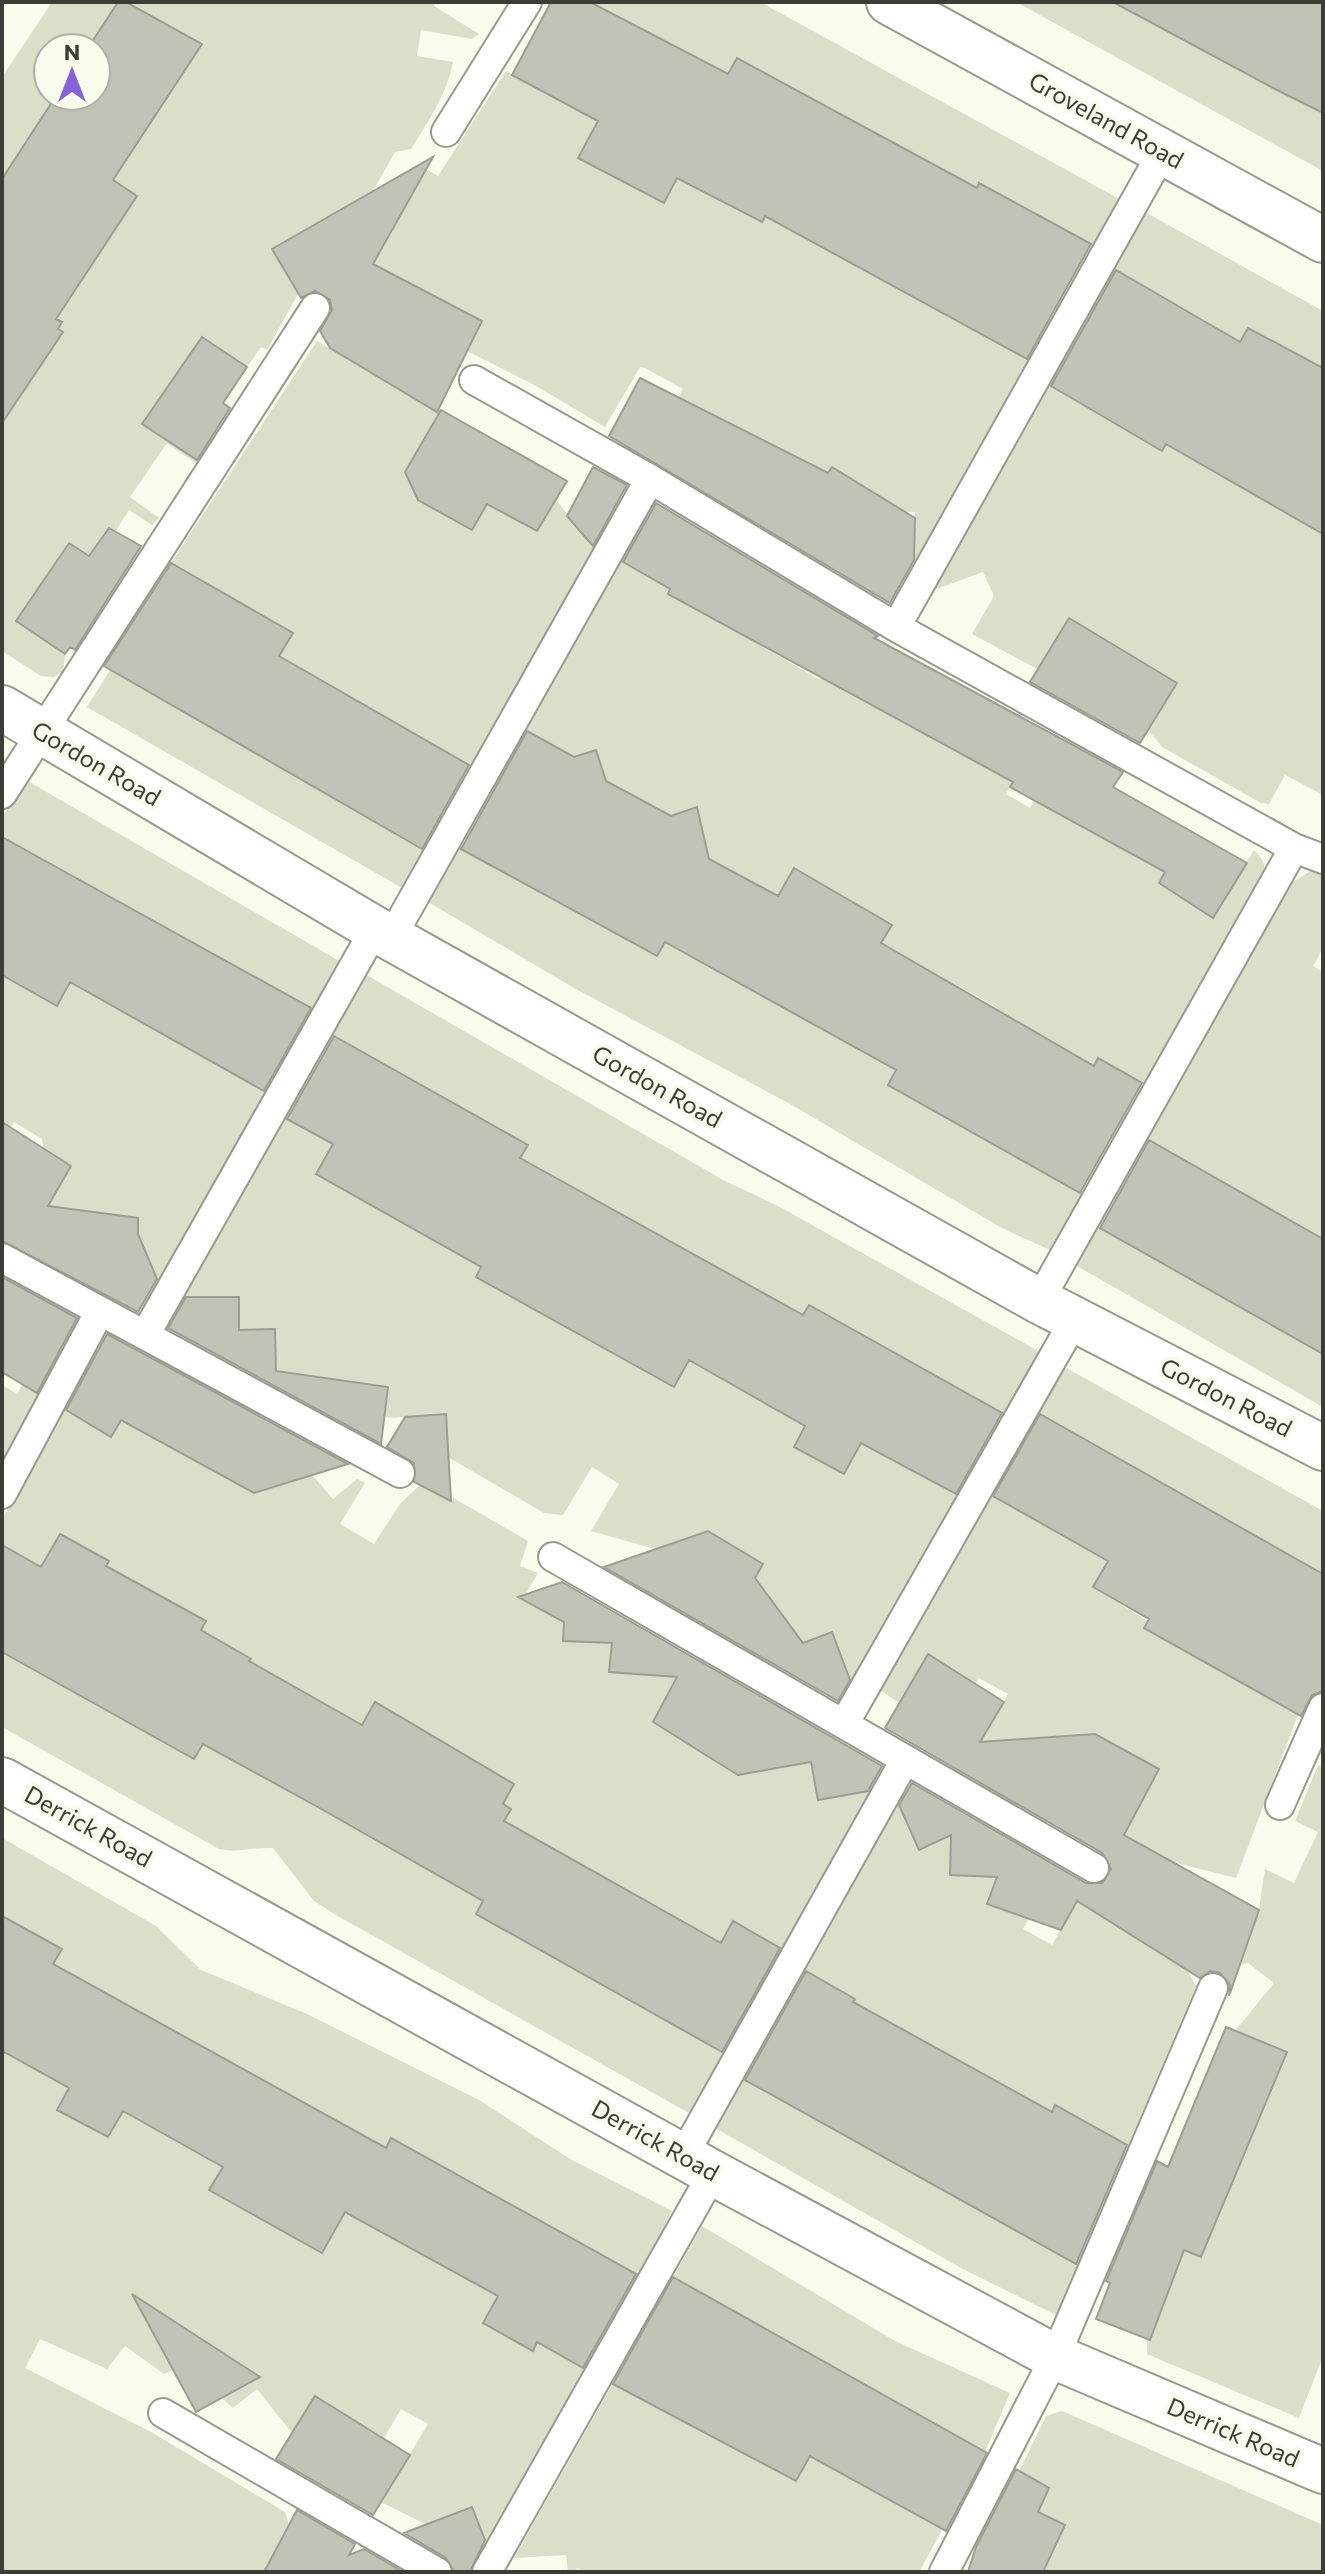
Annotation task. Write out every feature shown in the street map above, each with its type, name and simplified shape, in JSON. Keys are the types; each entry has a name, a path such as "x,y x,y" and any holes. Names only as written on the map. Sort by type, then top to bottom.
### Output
{"street":[{"name":"Groveland Road","path":"889,2 1323,240"},
{"name":"Gordon Road","path":"2,708 383,933 1057,1311 1323,1448"},
{"name":"Derrick Road","path":"2,1780 1055,2357 1323,2471"}],"lane":[{"path":"446,132 527,2"},
{"path":"896,627 1162,153"},
{"path":"2,794 315,308"},
{"path":"474,380 650,479 896,627 1294,848 1323,859"},
{"path":"145,1335 650,479"},
{"path":"844,1724 1294,848"},
{"path":"2,1258 400,1473"},
{"path":"2,1494 100,1311"},
{"path":"553,1557 1094,1868"},
{"path":"1280,1805 1323,1708"},
{"path":"487,2572 905,1760"},
{"path":"944,2572 1055,2357 1213,1988"},
{"path":"163,2413 437,2572"}],"green space":[{"path":"52,2 436,2 434,6 479,34 472,39 421,30 417,56 453,62 441,97 424,128 411,149 395,152 365,205 396,222 426,169 438,176 506,71 598,121 705,63 590,2 760,2 1123,201 1098,248 979,184 916,299 974,331 990,304 1049,337 914,567 915,512 876,511 878,495 832,467 801,518 655,444 683,389 645,368 640,367 605,427 538,387 404,319 416,390 441,410 405,472 434,488 425,504 472,530 487,504 537,531 556,500 594,547 474,768 279,656 292,633 171,563 317,341 360,366 366,276 393,231 354,209 273,249 298,294 267,350 261,347 247,367 202,337 185,361 192,416 215,432 202,445 197,464 167,443 130,497 159,518 152,525 129,510 108,543 118,576 68,542 16,621 65,654 63,671 54,677 41,676 2,651 2,77 32,32"},
{"path":"1016,2 1323,2 1323,171"},
{"path":"1145,212 1323,311 1323,795 1285,775 1269,804 1261,803 1162,747 1148,730 1177,682 1069,618 1037,669 972,634 994,596 983,572 931,591"},
{"path":"640,518 650,522 627,565 666,586 695,545 668,594 717,621 745,572 791,600 765,648 820,680 848,633 916,661 887,712 1023,764 1006,794 1030,808 1048,778 1071,791 1059,814 1166,872 1158,884 1184,898 1218,856 1189,903 1212,918 1254,850 1262,859 1264,876 1148,1086 1098,1059 1094,1066 983,1031 996,1007 947,980 888,1084 1086,1195 1054,1252 1002,1228 790,1104 574,988 428,902 459,846 656,956 706,869 671,816 624,830 574,757 525,730"},
{"path":"115,662 181,710 426,851 404,889 87,707"},
{"path":"26,780 341,962 314,1010 16,845 2,869 2,818"},
{"path":"1312,870 1323,875 1323,948 1313,966 1323,972 1323,1239 1147,1140 1291,883"},
{"path":"2,943 269,1092 161,1286 140,1241 123,1224 96,1213 76,1210 71,1237 43,1214 71,1166 43,1148 42,1139 14,1122 2,1142"},
{"path":"363,973 725,1181 776,1205 1042,1353 1007,1416 808,1305 763,1387 812,1414 795,1447 843,1474 862,1442 961,1498 852,1685 832,1632 801,1643 706,1591 687,1538 655,1549 591,1531 619,1484 592,1467 563,1515 544,1513 441,1453 445,1414 389,1418 385,1416 388,1387 280,1378 275,1329 239,1330 239,1297 182,1297 283,1116 333,1144 316,1175 464,1257 527,1145 329,1034"},
{"path":"1098,1227 1323,1353 1323,1407 1077,1266"},
{"path":"46,1345 56,1347 58,1358 2,1463 2,1385 17,1394"},
{"path":"94,1347 122,1395 300,1461 333,1499 357,1479 365,1483 340,1524 374,1544 400,1504 424,1481 528,1541 520,1566 538,1573 523,1599 564,1611 564,1641 612,1639 609,1671 678,1674 652,1723 681,1738 759,1738 766,1771 810,1763 818,1800 874,1790 689,2113 314,1901 273,1848 219,1849 2,1727 2,1520"},
{"path":"1061,1365 1323,1511 1323,1574 1036,1412"},
{"path":"990,1494 1108,1561 1093,1587 1289,1710 1321,1654 1236,1878 1173,1862 1124,1835 1159,1769 1111,1743 979,1744 1008,1694 979,1678 950,1726 928,1654 899,1703 879,1689"},
{"path":"1318,1765 1323,1767 1323,2356 1299,2418 1147,2354 1148,2236 1287,2052 1235,2031 1274,1983 1248,1963 1240,1964 1259,1910 1265,1869 1294,1883 1318,1832 1295,1821"},
{"path":"896,1799 919,1850 951,1836 950,1875 982,1876 984,1845 1006,1850 988,1903 1051,1880 1023,1929 1052,1945 1079,1896 1188,1971 1196,1986 1056,2315 963,2269 715,2128 744,2079 1041,2245 1105,2133 1056,2106 1037,2136 840,2027 854,1999 805,1971"},
{"path":"2,1838 156,1926 201,1970 305,2013 479,2100 570,2159 672,2211 640,2276 488,2547 462,2557 435,2529 381,2502 428,2424 401,2409 384,2438 315,2396 292,2433 257,2389 233,2408 222,2398 196,2412 173,2370 164,2374 125,2346 107,2369 40,2339 25,2368 153,2433 285,2512 289,2525 341,2572 2,2572"},
{"path":"702,2226 895,2341 1010,2393 985,2452 919,2572 585,2572 577,2568 575,2572 568,2572 566,2555 514,2558"},
{"path":"1062,2411 1323,2525 1323,2572 1034,2572 1009,2492 1046,2416"}],"building":[{"path":"118,2 126,2 202,44 113,180 137,196 56,319 62,322 58,329 63,332 2,423 2,179 46,112 112,112 112,32 98,32"},
{"path":"551,2 590,2 728,74 737,58 977,188 979,183 1091,244 1027,359 765,216 762,222 677,178 664,203 578,158 598,121 512,75"},
{"path":"1113,2 1323,2 1323,113 1275,89"},
{"path":"433,157 373,264 482,321 437,412 330,348 320,331 332,310 330,300 315,291 301,298 272,249"},
{"path":"1116,270 1240,342 1248,328 1323,368 1323,534 1166,444 1162,451 1051,386"},
{"path":"202,337 247,367 223,403 230,408 197,460 142,424"},
{"path":"640,378 828,473 832,467 915,518 914,560 890,603 609,436"},
{"path":"441,410 567,481 537,531 487,504 472,530 418,500 405,472"},
{"path":"593,467 627,485 593,546 567,516"},
{"path":"656,503 878,636 874,638 1123,772 1113,787 1247,863 1213,918 1159,883 1165,872 1010,787 1013,782 668,594 670,589 623,562"},
{"path":"109,528 141,546 75,650 70,647 65,654 16,621 69,543 89,556"},
{"path":"171,563 293,633 279,656 469,765 422,849 104,666"},
{"path":"1069,618 1177,683 1140,743 1030,682"},
{"path":"527,731 574,757 596,750 606,781 671,816 697,807 709,859 778,896 794,868 892,925 881,943 1094,1066 1098,1058 1142,1083 1080,1193 888,1085 896,1070 665,942 657,956 461,849"},
{"path":"2,837 311,1008 264,1091 70,982 57,1006 2,975"},
{"path":"334,1036 528,1145 520,1158 803,1315 809,1305 1002,1413 956,1494 861,1443 844,1474 794,1447 805,1426 689,1360 674,1387 476,1277 481,1267 316,1174 333,1144 287,1119"},
{"path":"2,1122 71,1166 48,1206 138,1218 138,1234 157,1279 138,1312 2,1241"},
{"path":"1149,1140 1323,1239 1323,1354 1100,1228"},
{"path":"2,1277 77,1318 37,1393 2,1372"},
{"path":"186,1297 239,1297 239,1330 275,1329 276,1371 388,1387 381,1444 168,1328"},
{"path":"107,1334 348,1464 254,1493 121,1420 111,1437 66,1410"},
{"path":"446,1414 451,1501 414,1482 414,1463 387,1447 405,1417"},
{"path":"1040,1414 1323,1574 1323,1691 1312,1695 1301,1716 1144,1628 1149,1619 1093,1587 1108,1561 993,1496"},
{"path":"708,1531 763,1564 755,1578 803,1643 832,1632 850,1680 838,1701 604,1567"},
{"path":"60,1534 109,1561 106,1566 206,1621 201,1630 251,1659 249,1661 362,1725 375,1702 514,1784 503,1804 511,1809 504,1821 721,1943 733,1921 780,1948 722,2052 476,1914 483,1901 316,1806 203,1744 194,1759 2,1652 2,1545 41,1567"},
{"path":"562,1582 882,1766 868,1791 818,1800 811,1762 738,1775 653,1722 677,1677 609,1672 612,1643 563,1641 564,1622 518,1597"},
{"path":"928,1654 1004,1702 980,1742 1095,1734 1159,1769 1124,1835 1259,1910 1229,1996 1230,1985 1220,1973 1210,1971 1200,1978 1077,1901 1061,1930 987,1904 997,1877 950,1875 951,1835 919,1850 899,1805 912,1783 1086,1883 1102,1883 1111,1869 1102,1853 885,1728"},
{"path":"2,1916 62,1949 53,1964 386,2148 391,2138 636,2274 583,2368 537,2342 533,2351 483,2323 498,2296 345,2212 322,2253 209,2190 223,2167 123,2111 108,2137 57,2110 69,2088 4,2052 2,2056"},
{"path":"806,1971 855,1999 853,2002 1052,2112 1055,2105 1127,2145 1076,2264 745,2080"},
{"path":"1226,2027 1287,2052 1201,2257 1184,2250 1150,2340 1096,2319 1110,2283 1106,2281 1157,2161 1168,2167"},
{"path":"673,2277 987,2453 946,2531 810,2456 796,2481 613,2384"},
{"path":"132,2294 260,2377 196,2412"},
{"path":"315,2396 410,2455 373,2515 276,2459"},
{"path":"1016,2469 1049,2488 1038,2512 1065,2525 1043,2572 968,2572 976,2547"},
{"path":"472,2507 485,2540 470,2572 454,2572 446,2558 404,2533"},
{"path":"297,2510 355,2544 349,2555 364,2549 403,2572 264,2572"}]}
